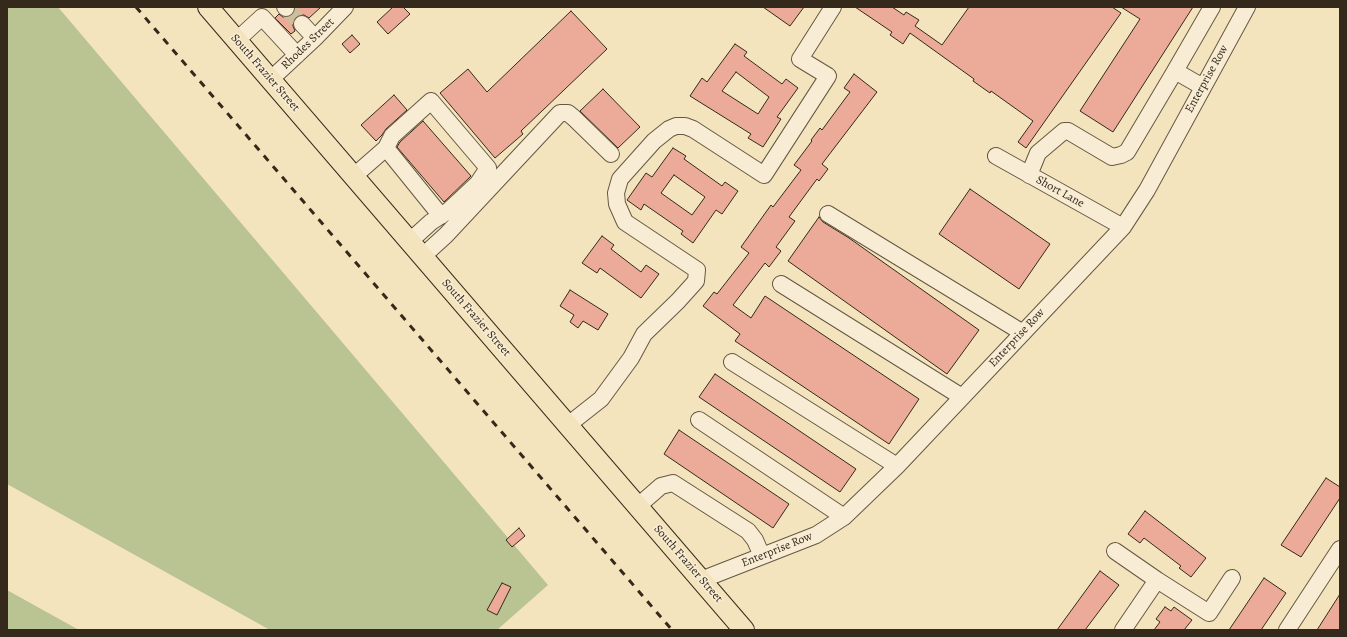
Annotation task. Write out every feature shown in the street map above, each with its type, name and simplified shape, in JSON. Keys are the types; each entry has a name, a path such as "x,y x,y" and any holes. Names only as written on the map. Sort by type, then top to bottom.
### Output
{"main road":[{"name":"South Frazier Street","path":"208,7 744,630"}],"street":[{"path":"568,425 601,399 631,358 644,334 696,281 697,270 625,222 617,204 616,193 620,179 654,141 669,129 676,126 685,126 693,129 764,175 828,76 800,59 833,7"},
{"path":"1029,175 1038,153 1064,131 1068,131 1112,157 1127,152 1212,7"},
{"name":"Enterprise Row","path":"701,580 816,535 844,517 896,466 962,397 1123,227 1147,190 1247,7"},
{"name":"Rhodes Street","path":"270,80 315,38 344,8"},
{"path":"237,40 277,10 297,55"},
{"path":"302,24 315,38"},
{"path":"1175,71 1203,87"},
{"path":"354,176 386,148 392,136 431,101 488,168 478,183 448,211 432,222 416,249"},
{"path":"416,249 446,235 560,113 568,113 611,154"},
{"path":"386,148 441,216"},
{"name":"Short Lane","path":"996,156 1123,227"},
{"path":"828,214 1023,332"},
{"path":"781,284 962,397"},
{"path":"732,362 896,466"},
{"path":"699,420 844,517"},
{"path":"638,506 661,486 673,483 748,531 755,540 762,556"},
{"path":"1287,630 1340,549"},
{"path":"1115,551 1209,613 1232,578"},
{"path":"1123,630 1157,580"}],"green space":[{"path":"7,7 58,7 548,585 497,630 270,630 7,484"},
{"path":"7,590 79,630 7,630"}],"building":[{"path":"295,7 321,7 309,18 304,15 296,17 293,22 295,31 291,34 275,18 279,14 283,17 289,17 293,14"},
{"path":"393,7 403,7 410,14 388,34 377,22"},
{"path":"763,7 804,7 790,26"},
{"path":"855,7 892,7 904,15 906,12 919,20 915,26 942,45 969,7 1112,7 1121,13 1026,148 1018,142 1033,121 991,91 990,93 973,81 974,79 910,33 903,44 890,35 892,32"},
{"path":"1121,7 1193,7 1113,132 1080,111 1140,19"},
{"path":"571,11 607,49 521,131 523,134 495,158 440,93 468,69 487,92"},
{"path":"352,35 360,44 350,53 342,44"},
{"path":"735,44 747,52 744,56 782,84 786,79 798,88 777,117 781,119 763,147 748,138 751,134 690,96 702,78 707,82","holes":["736,72 769,97 758,114 722,91"]},
{"path":"854,74 877,92 822,164 828,169 819,181 817,179 789,217 795,221 776,247 781,251 769,267 765,263 733,305 751,318 765,296 919,399 889,444 735,341 740,334 703,306 714,292 717,294 749,253 741,247 771,205 773,207 801,170 794,165 820,128 822,130 850,92 844,88"},
{"path":"603,89 640,127 618,148 580,111"},
{"path":"394,95 407,110 386,129 376,141 361,125"},
{"path":"423,121 471,176 444,202 397,147 400,142"},
{"path":"673,148 686,156 684,159 722,186 725,182 738,191 722,214 716,210 693,243 681,234 683,231 644,204 641,210 627,200 646,173 652,177","holes":["674,175 705,197 692,215 661,193"]},
{"path":"970,189 1050,244 1019,289 939,234"},
{"path":"819,217 823,222 849,238 979,330 947,374 788,261"},
{"path":"602,236 614,245 611,249 641,272 646,265 659,274 641,298 600,268 597,273 582,263"},
{"path":"570,290 608,314 598,330 583,321 578,328 570,322 574,315 560,306"},
{"path":"715,374 856,469 840,492 699,397"},
{"path":"679,430 789,504 773,528 664,454"},
{"path":"1326,478 1340,487 1340,498 1301,557 1281,545"},
{"path":"1145,511 1206,558 1191,577 1179,568 1181,566 1144,538 1140,543 1128,534"},
{"path":"519,528 525,536 512,547 506,540"},
{"path":"1100,571 1119,585 1085,630 1057,630"},
{"path":"1264,578 1286,593 1261,630 1229,630"},
{"path":"502,583 511,587 497,615 487,610"},
{"path":"1340,594 1340,630 1317,630"},
{"path":"1165,607 1171,611 1174,607 1192,620 1184,630 1154,630 1160,622 1156,619"}],"tunnel":[{"path":"286,8 302,24"}],"railway":[{"path":"136,7 672,630"}]}
